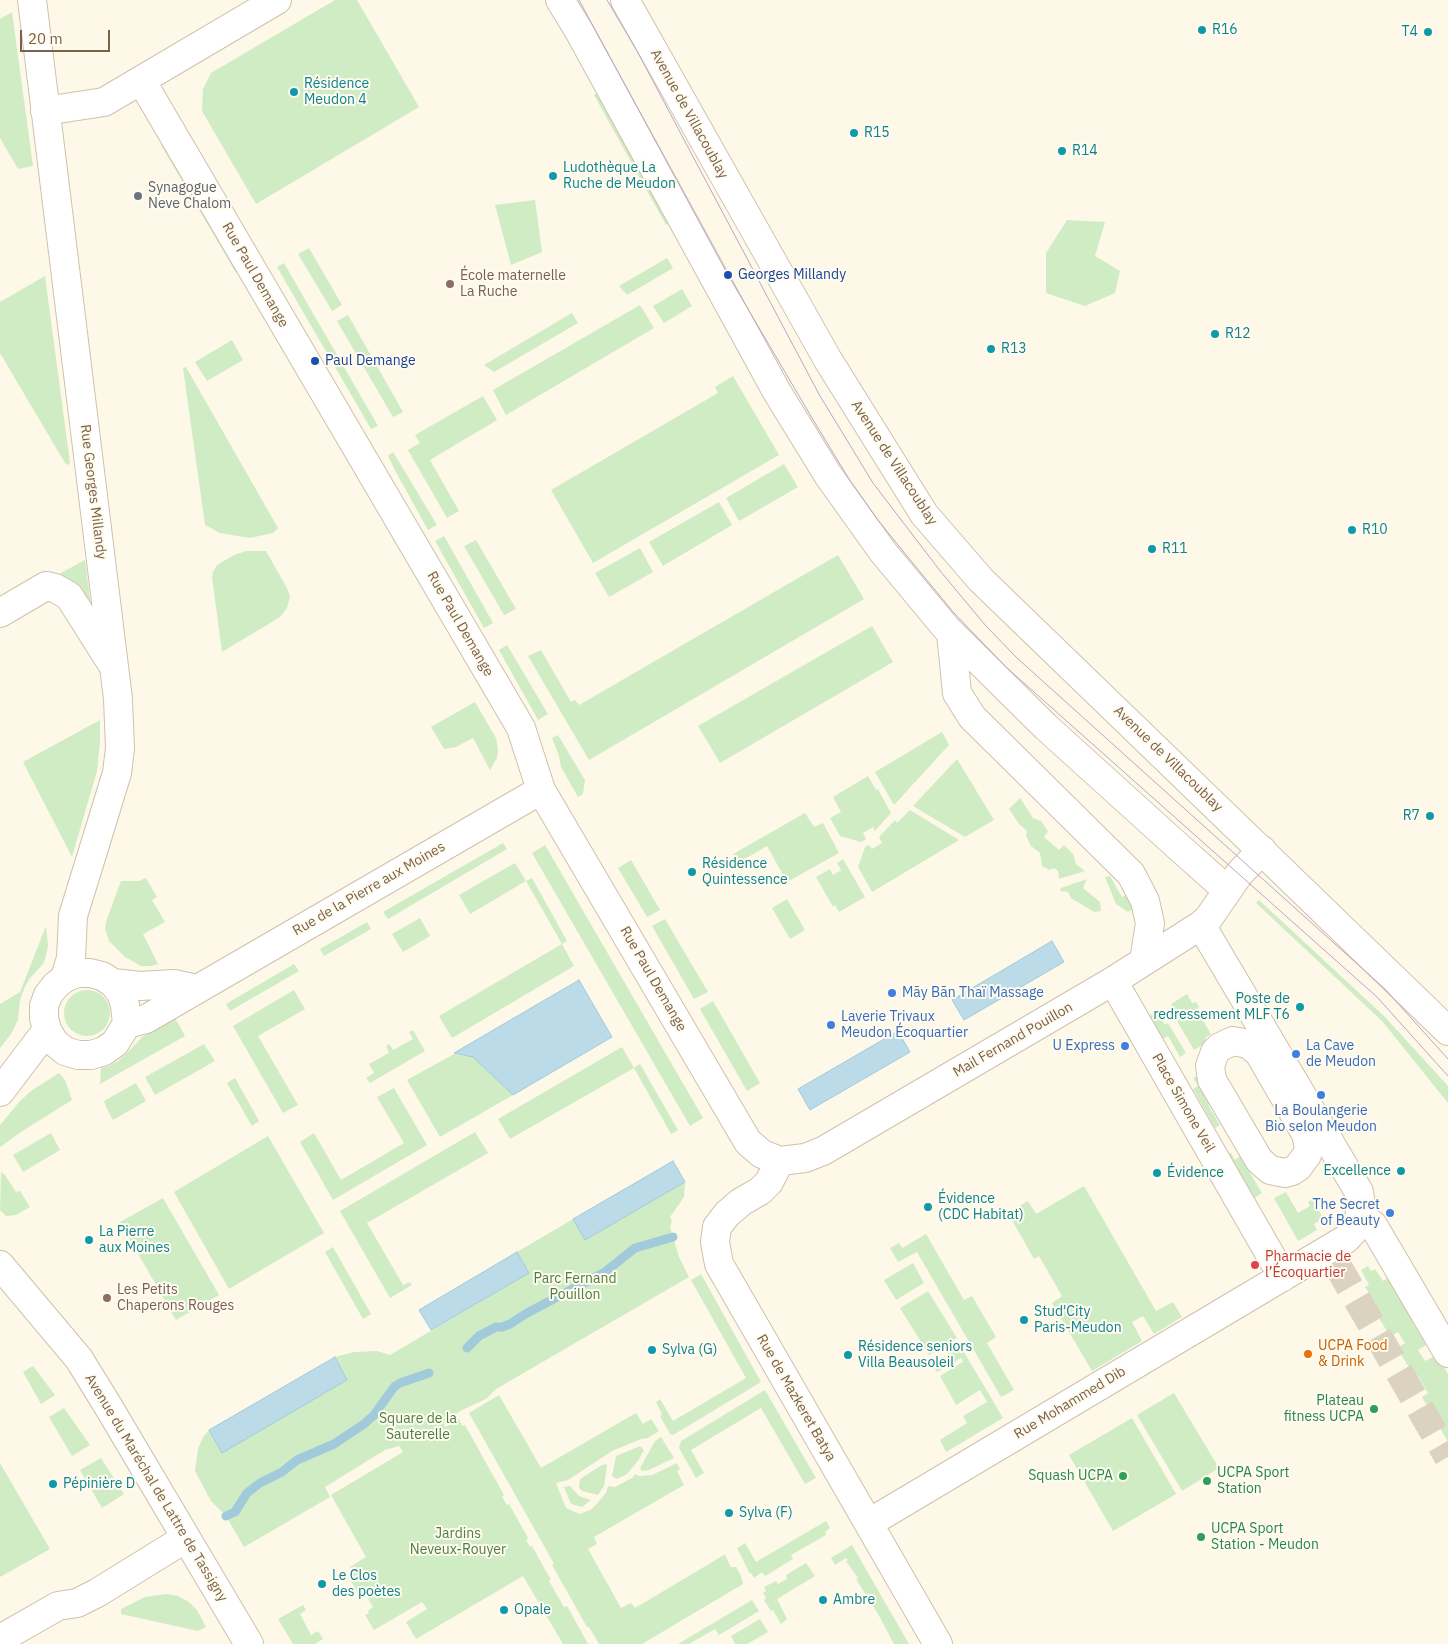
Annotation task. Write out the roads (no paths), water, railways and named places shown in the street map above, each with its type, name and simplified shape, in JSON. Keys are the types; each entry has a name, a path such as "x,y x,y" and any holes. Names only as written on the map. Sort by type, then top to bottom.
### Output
{"street":[{"name":"Rue Georges Millandy","path":"32,0 44,110 116,670 120,748 117,773 73,916 71,958 65,978"},
{"path":"44,110 104,102 278,0"},
{"path":"560,0 579,31 774,385 828,475 883,552 951,633 1046,726 1227,890 1262,850"},
{"name":"Avenue de Villacoublay","path":"625,0 828,360 924,514 981,580 1448,1031"},
{"name":"Rue Paul Demange","path":"141,80 521,728 541,790 748,1142 762,1154 780,1161"},
{"path":"0,613 46,586 55,588 68,596 116,670"},
{"path":"951,633 957,693 972,717 1131,874 1145,901 1150,923 1144,961"},
{"name":"Rue de la Pierre aux Moines","path":"127,1024 146,1019 541,790"},
{"name":"Mail Fernand Pouillon","path":"780,1161 805,1158 823,1151 1113,982 1201,925 1208,919 1227,890"},
{"path":"1201,925 1359,1192 1361,1205 1358,1226 1332,1256 1277,1280"},
{"path":"77,973 90,973 102,976 113,983 121,993 125,1005 127,1024 115,1043 104,1051 91,1055 78,1055 65,1050 54,1042 47,1030 44,1006 48,995 56,985 65,978 77,973"},
{"name":"Place Simone Veil","path":"1113,982 1277,1280"},
{"path":"113,983 140,986 174,984 196,989"},
{"path":"0,1092 47,1030"},
{"path":"1233,1041 1241,1042 1254,1048 1259,1053 1306,1134 1309,1148 1307,1155 1298,1167 1292,1171 1278,1172 1264,1166 1212,1080 1211,1059 1220,1047 1233,1041"},
{"name":"Rue de Mazkeret Batya","path":"780,1161 769,1182 760,1191 741,1202 727,1214 717,1227 715,1242 719,1264 938,1644"},
{"path":"1360,1217 1373,1225 1448,1353"},
{"name":"Avenue du Maréchal de Lattre de Tassigny","path":"0,1265 78,1360 108,1406 249,1644"},
{"name":"Rue Mohammed Dib","path":"869,1523 1277,1280"},
{"path":"0,1639 58,1606 77,1603 97,1593 186,1538"}],"water":[{"path":"1052,941 1064,962 964,1020 952,1000"},
{"path":"579,980 612,1037 513,1095 473,1057 454,1053"},
{"path":"898,1031 910,1052 810,1110 798,1089"},
{"path":"673,1161 685,1182 585,1240 573,1219"},
{"path":"517,1252 529,1273 431,1330 419,1310"},
{"path":"335,1357 347,1380 222,1453 209,1430"}],"waterway":[{"path":"467,1348 479,1336 496,1327 510,1324 605,1272 635,1248 673,1237"},
{"path":"226,1516 235,1512 247,1493 260,1483 282,1472 297,1460 334,1444 364,1424 374,1415 394,1387 429,1373"}],"tunnel":[{"path":"1336,1263 1448,1457"}],"tram line":[{"path":"579,0 728,275 849,479 877,519 954,613 1007,668 1377,997 1448,1076"},
{"path":"607,0 637,51 820,396 873,483 941,572 986,626 1017,658 1385,989 1448,1059"}],"place":[{"name":"R16","path":"1202,30"},
{"name":"T4","path":"1428,32"},
{"name":"Résidence Meudon 4","path":"294,92"},
{"name":"R15","path":"854,133"},
{"name":"R14","path":"1062,151"},
{"name":"Ludothèque La Ruche de Meudon","path":"553,176"},
{"name":"Synagogue Neve Chalom","path":"138,196"},
{"name":"Georges Millandy","path":"728,275"},
{"name":"École maternelle La Ruche","path":"450,284"},
{"name":"R12","path":"1215,334"},
{"name":"R13","path":"991,349"},
{"name":"Paul Demange","path":"315,361"},
{"name":"R10","path":"1352,530"},
{"name":"R11","path":"1152,549"},
{"name":"R7","path":"1430,816"},
{"name":"Résidence Quintessence","path":"692,872"},
{"name":"Māy Bān Thaï Massage","path":"892,993"},
{"name":"Poste de redressement MLF T6","path":"1300,1007"},
{"name":"Laverie Trivaux Meudon Écoquartier","path":"831,1025"},
{"name":"U Express","path":"1125,1046"},
{"name":"La Cave de Meudon","path":"1296,1054"},
{"name":"La Boulangerie Bio selon Meudon","path":"1321,1095"},
{"name":"Excellence","path":"1401,1171"},
{"name":"Évidence","path":"1157,1173"},
{"name":"Évidence (CDC Habitat)","path":"928,1207"},
{"name":"The Secret of Beauty","path":"1390,1213"},
{"name":"La Pierre aux Moines","path":"89,1240"},
{"name":"Pharmacie de l’Écoquartier","path":"1255,1265"},
{"name":"Les Petits Chaperons Rouges","path":"107,1298"},
{"name":"Stud'City Paris-Meudon","path":"1024,1320"},
{"name":"Sylva (G)","path":"652,1350"},
{"name":"UCPA Food & Drink","path":"1308,1354"},
{"name":"Résidence seniors Villa Beausoleil","path":"848,1355"},
{"name":"Plateau fitness UCPA","path":"1374,1409"},
{"name":"Squash UCPA","path":"1123,1476"},
{"name":"UCPA Sport Station","path":"1207,1481"},
{"name":"Pépinière D","path":"53,1484"},
{"name":"Sylva (F)","path":"729,1513"},
{"name":"UCPA Sport Station - Meudon","path":"1201,1537"},
{"name":"Le Clos des poètes","path":"322,1584"},
{"name":"Ambre","path":"823,1600"},
{"name":"Opale","path":"504,1610"}],"park label":[{"name":"Parc Fernand Pouillon","path":"575,1288"},
{"name":"Square de la Sauterelle","path":"418,1428"},
{"name":"Jardins Neveux-Rouyer","path":"458,1542"}]}
